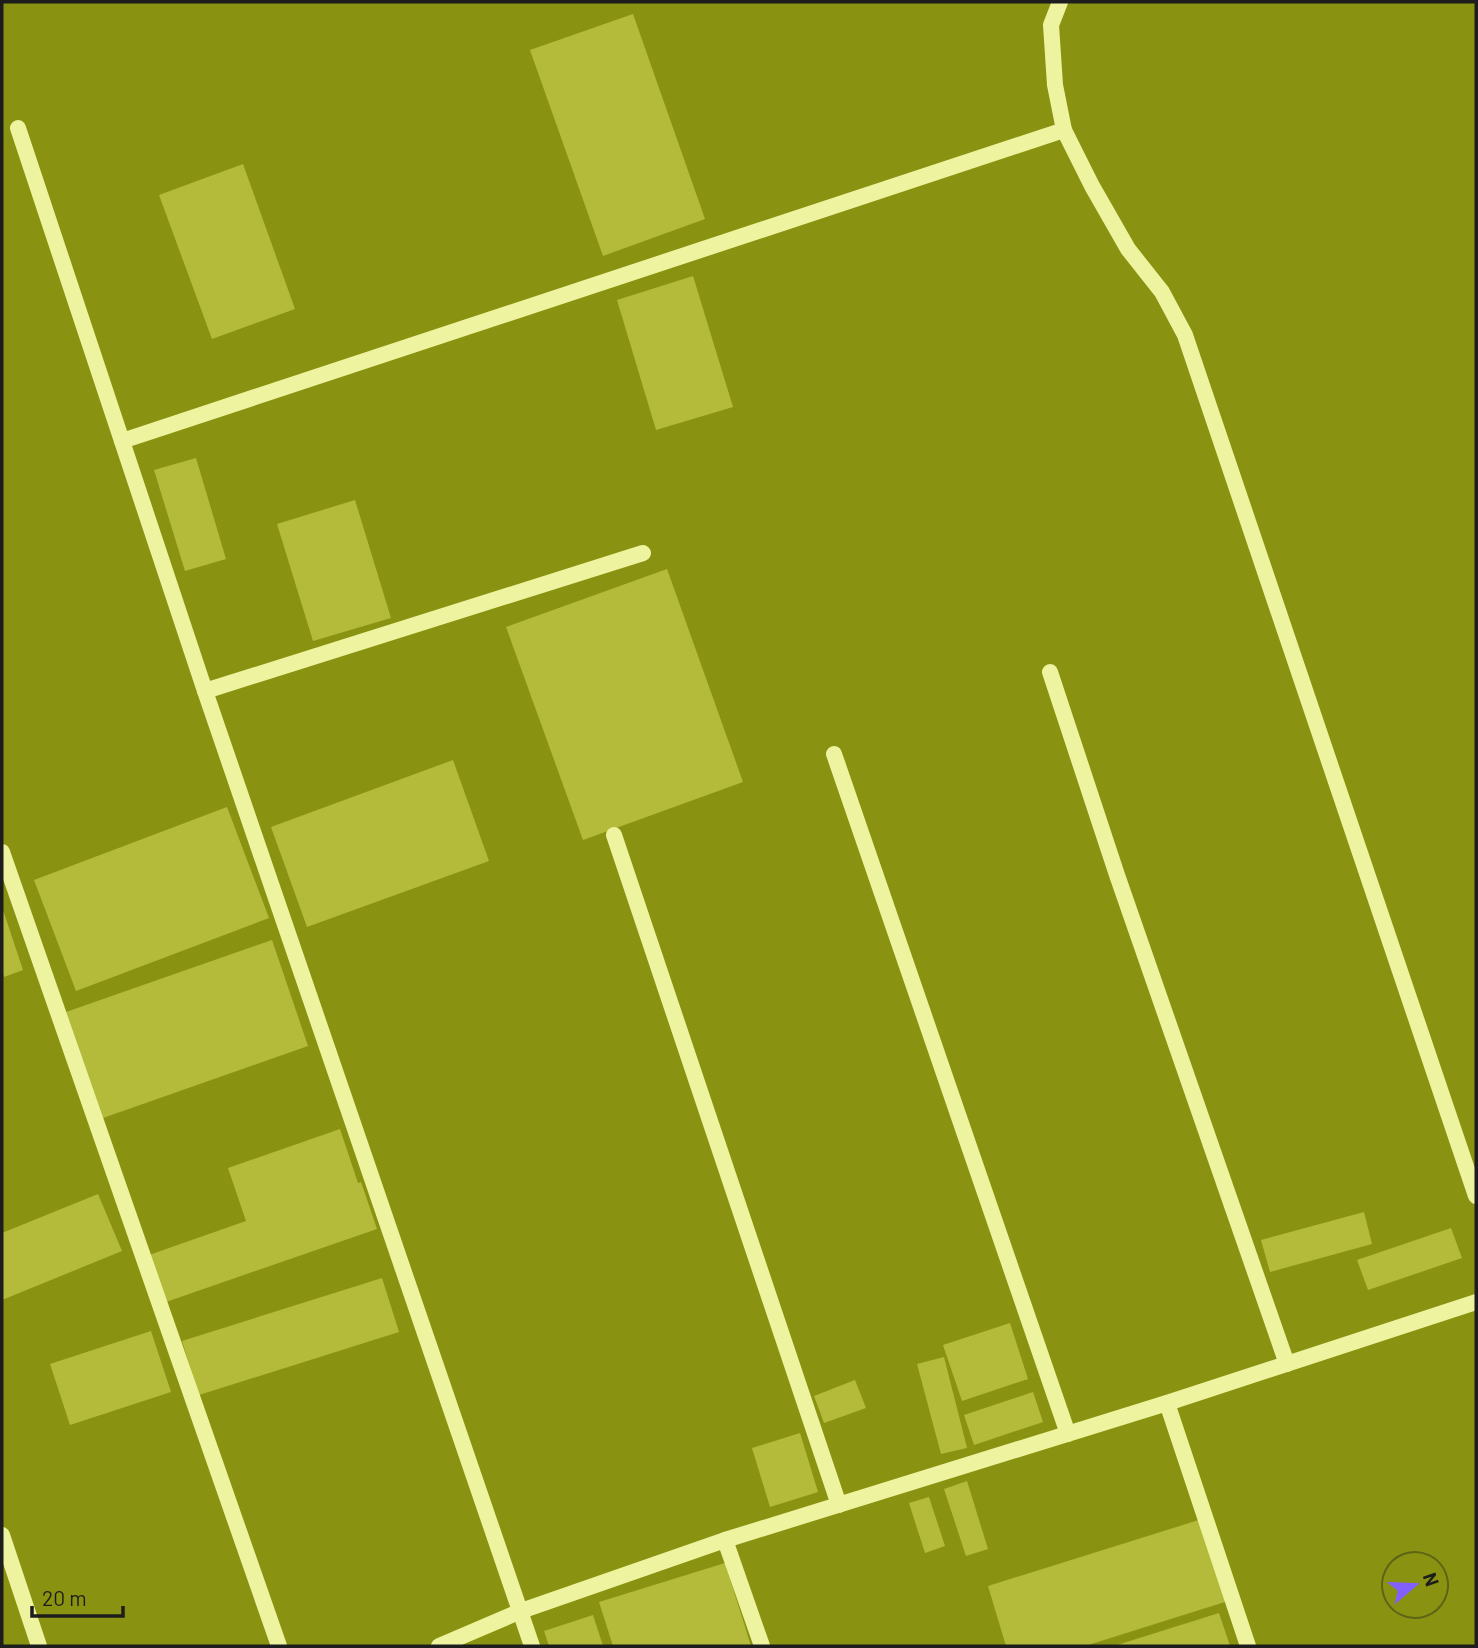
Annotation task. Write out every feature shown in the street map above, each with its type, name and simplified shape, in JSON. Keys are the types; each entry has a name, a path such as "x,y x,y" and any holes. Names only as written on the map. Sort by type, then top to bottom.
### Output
{"lane":[{"path":"1059,2 1051,25 1055,85 1064,130 1128,249 1162,292 1185,335 1476,1196"},
{"path":"18,128 205,691 532,1646"},
{"path":"122,441 1064,130"},
{"path":"205,691 643,553"},
{"path":"1050,672 1287,1364"},
{"path":"834,754 1068,1434"},
{"path":"614,835 839,1505"},
{"path":"2,852 279,1646"},
{"path":"439,1646 521,1611 725,1540 1167,1403 1476,1302"},
{"path":"1167,1403 1248,1646"},
{"path":"2,1535 39,1646"},
{"path":"725,1540 762,1646"}],"building":[{"path":"633,14 705,219 603,256 530,50"},
{"path":"243,164 295,309 212,339 159,195"},
{"path":"693,276 733,407 656,430 617,300"},
{"path":"196,458 226,559 185,571 154,470"},
{"path":"355,500 391,618 313,641 277,524"},
{"path":"667,569 743,782 583,840 506,627"},
{"path":"453,760 489,861 307,927 271,827"},
{"path":"227,807 269,918 76,991 34,880"},
{"path":"2,907 23,970 4,977 2,969"},
{"path":"272,940 308,1046 103,1118 66,1012"},
{"path":"340,1129 377,1229 166,1302 149,1255 246,1221 228,1168"},
{"path":"98,1194 122,1251 2,1300 2,1233"},
{"path":"1364,1212 1372,1244 1270,1272 1261,1240"},
{"path":"1451,1228 1462,1258 1368,1290 1357,1260"},
{"path":"382,1278 399,1332 199,1395 182,1341"},
{"path":"1010,1323 1028,1379 962,1401 943,1345"},
{"path":"151,1331 171,1392 70,1425 50,1364"},
{"path":"944,1357 967,1448 941,1454 917,1364"},
{"path":"855,1380 866,1408 824,1423 814,1396"},
{"path":"1033,1392 1043,1422 974,1445 964,1415"},
{"path":"800,1433 818,1492 770,1507 752,1448"},
{"path":"967,1481 988,1549 966,1556 944,1489"},
{"path":"929,1497 945,1546 925,1553 909,1503"},
{"path":"1202,1519 1228,1601 1085,1646 1006,1646 988,1586"},
{"path":"725,1563 751,1646 613,1646 599,1602"},
{"path":"1219,1613 1230,1646 1114,1646"},
{"path":"593,1615 603,1646 549,1646 544,1631"}]}
